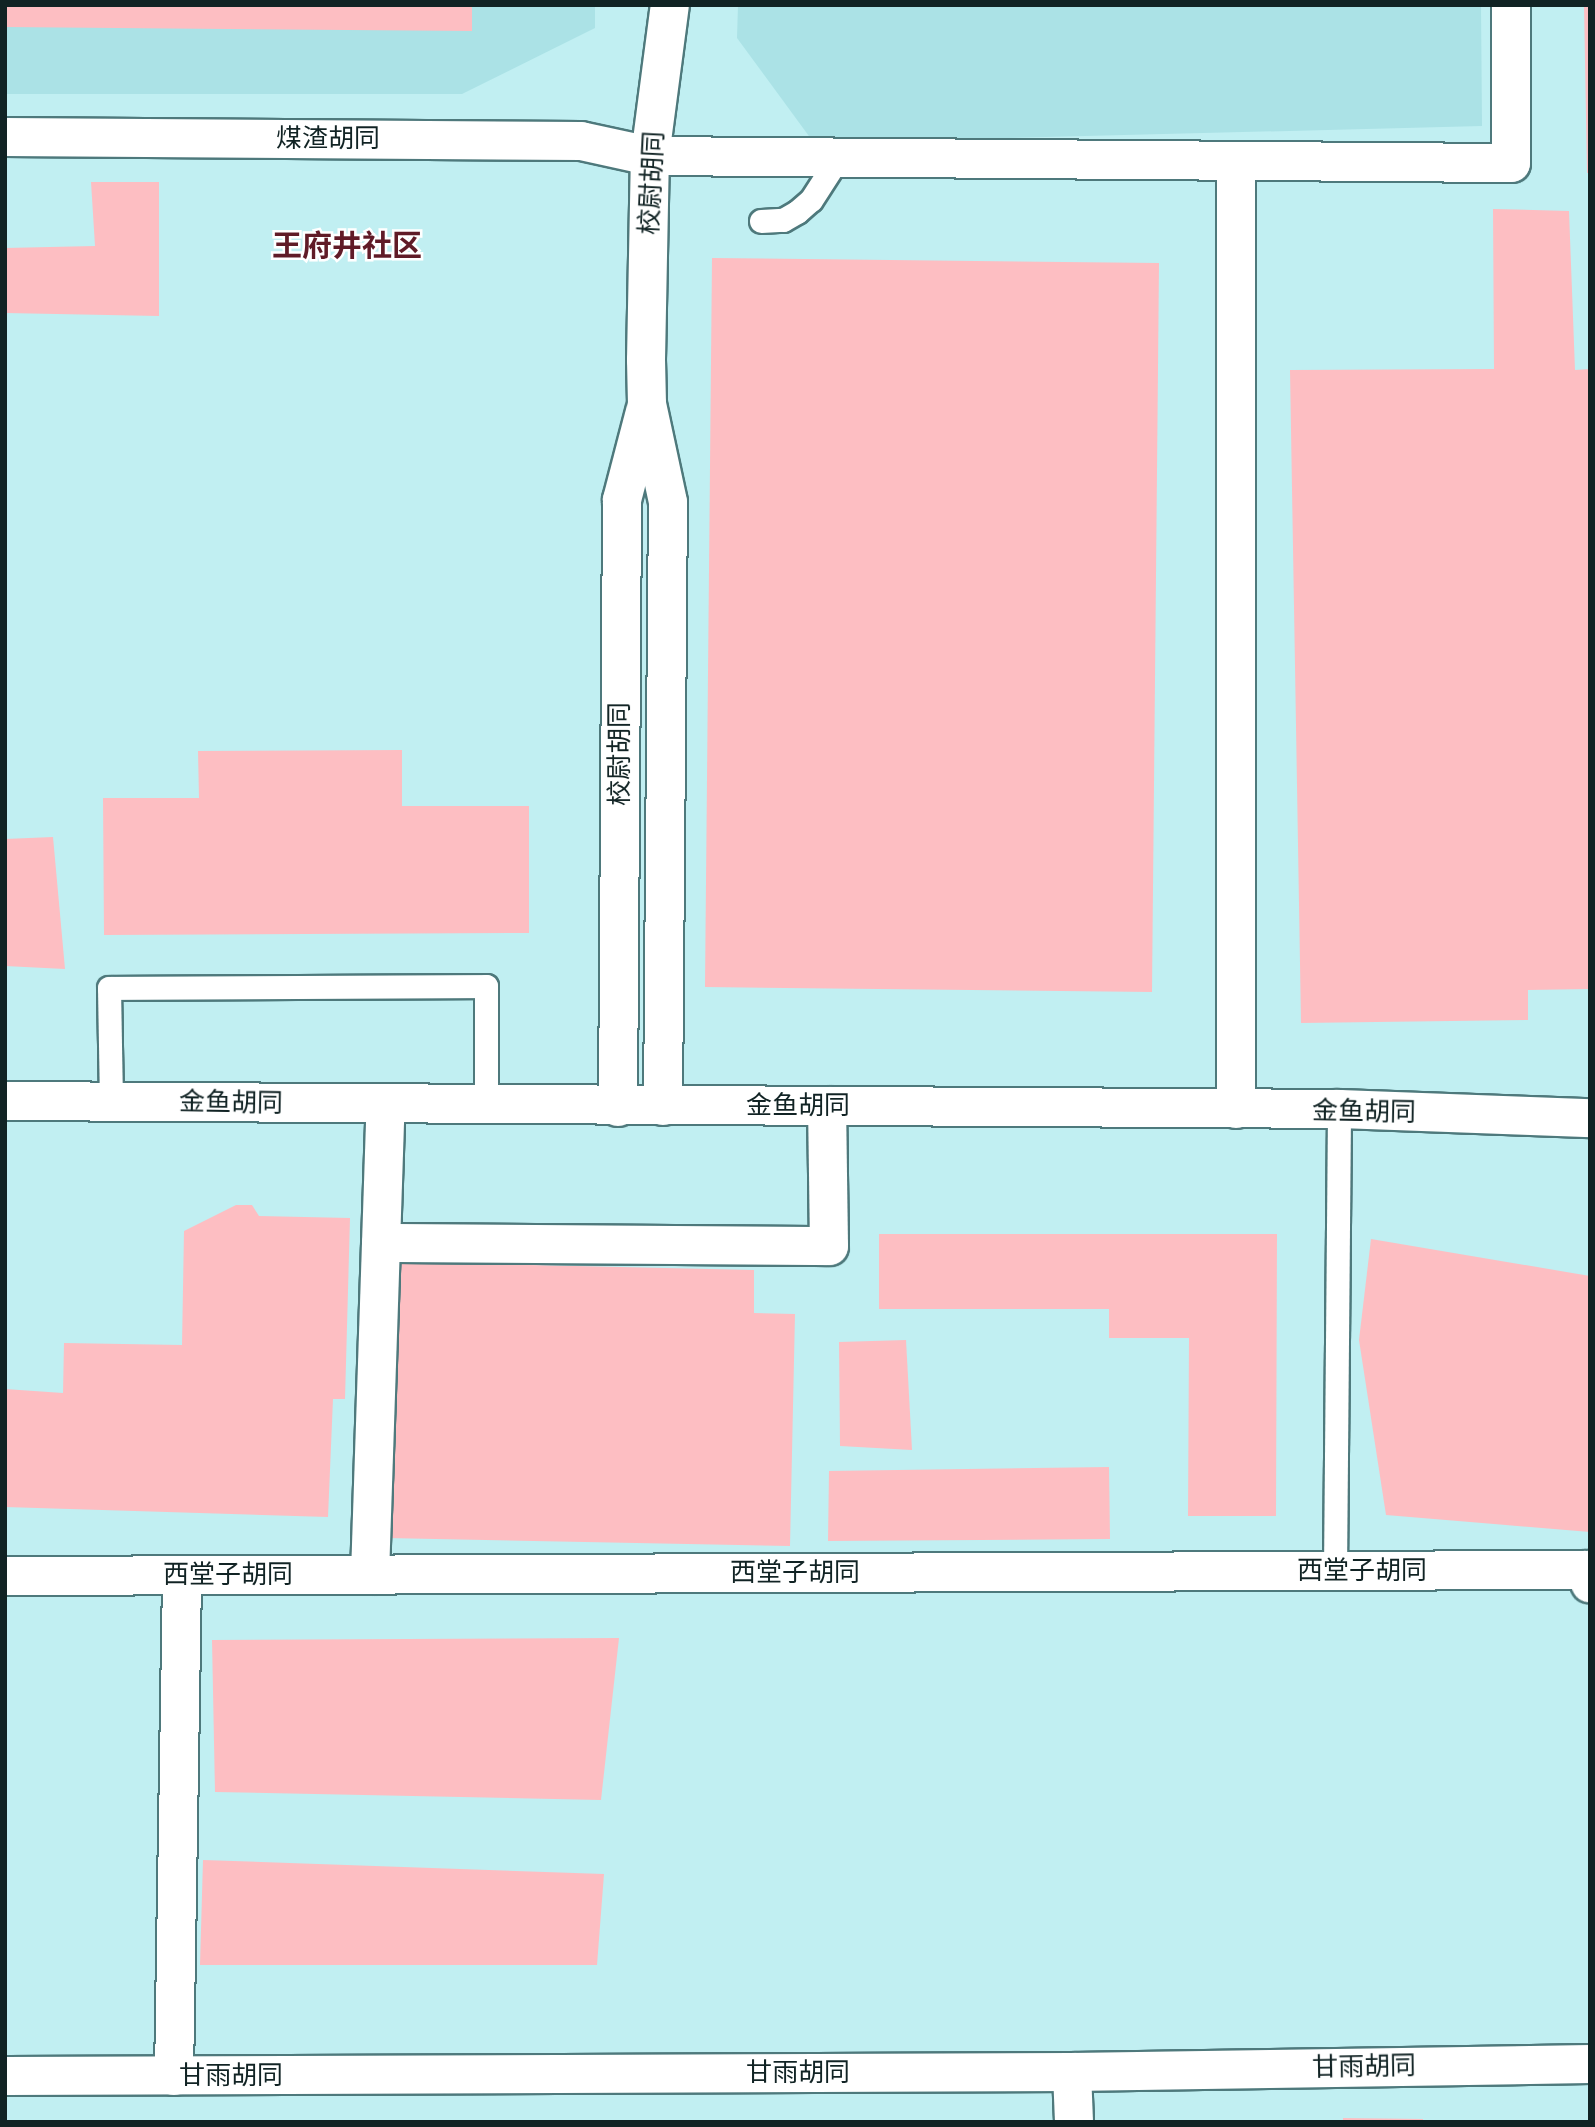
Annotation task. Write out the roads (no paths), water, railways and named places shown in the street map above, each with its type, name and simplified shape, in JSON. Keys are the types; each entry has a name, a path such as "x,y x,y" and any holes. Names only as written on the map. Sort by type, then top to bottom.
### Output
{"street":[{"name":"校尉胡同","path":"663,1106 668,502 647,404 650,156 670,5"},
{"name":"煤渣胡同","path":"5,137 581,141 650,156 1236,163 1511,163 1511,5"},
{"path":"1236,163 1236,1109"},
{"name":"校尉胡同","path":"618,1107 622,500 647,404"},
{"name":"金鱼胡同","path":"5,1101 618,1107 1339,1109 1590,1118"},
{"path":"370,1575 386,1105"},
{"path":"381,1243 829,1247 827,1106"},
{"name":"西堂子胡同","path":"5,1576 1335,1571 1588,1576"},
{"path":"174,2076 182,1576"},
{"name":"甘雨胡同","path":"5,2076 1072,2072 1590,2064"},
{"path":"1072,2072 1074,2122"}],"lane":[{"path":"761,221 783,220 797,212 811,200 838,158"},
{"path":"668,548 679,491"},
{"path":"111,1102 109,988 486,986 486,1105"},
{"path":"1335,1571 1339,1109"}],"district":[{"name":"王府井社区","path":"347,246"}]}
